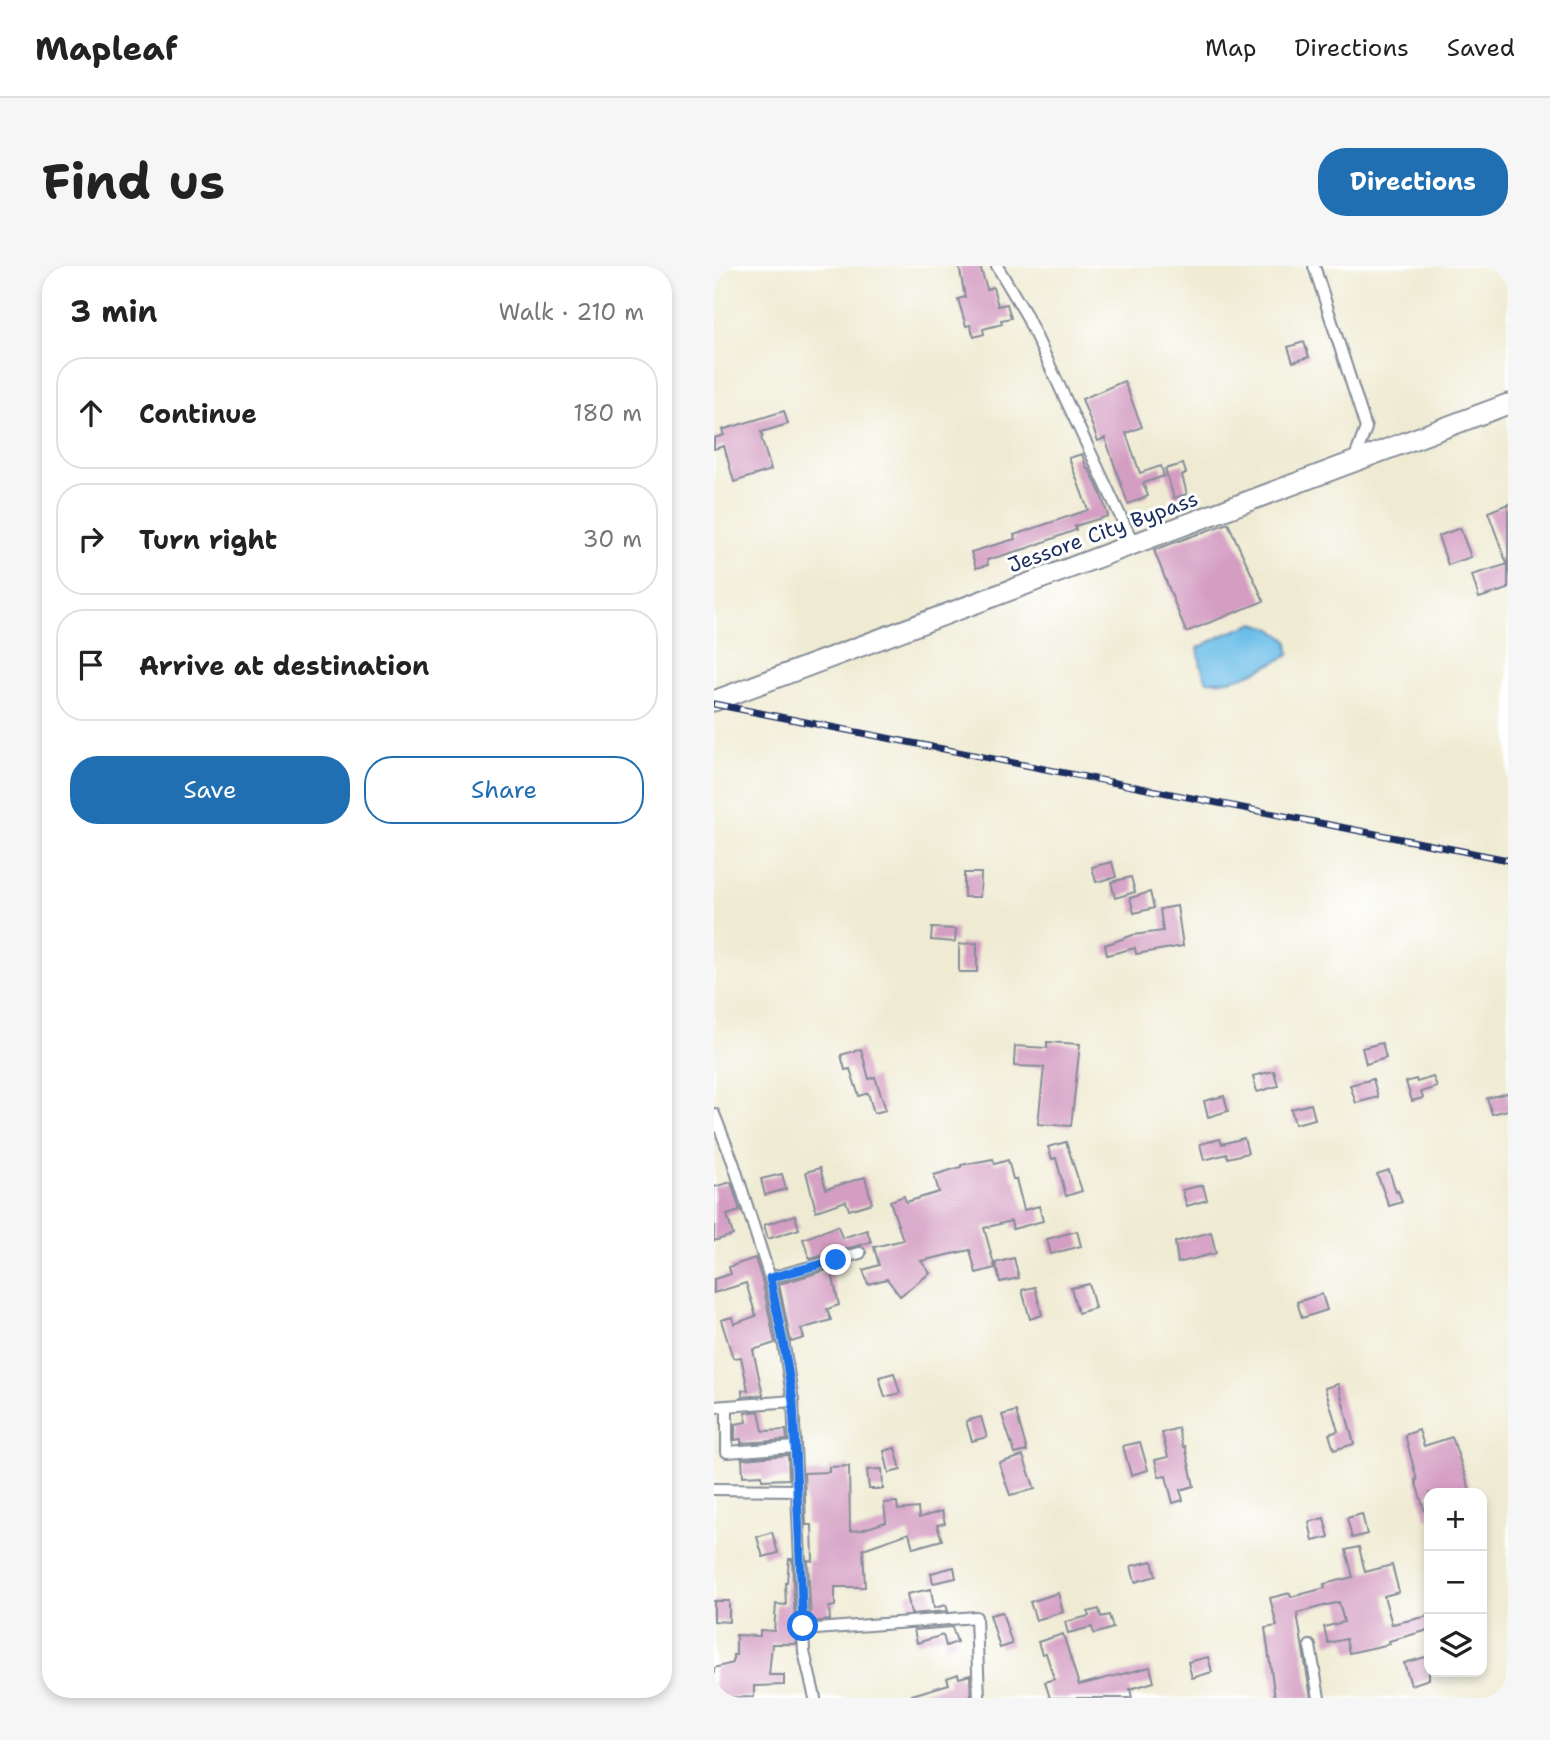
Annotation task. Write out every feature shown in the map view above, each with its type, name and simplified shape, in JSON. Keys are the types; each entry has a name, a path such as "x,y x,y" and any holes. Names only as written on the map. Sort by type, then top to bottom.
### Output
{"highway":[{"name":"Jessore City Bypass","path":"714,701 1508,404"}],"street":[{"path":"997,266 1025,313 1135,545"},
{"path":"1314,266 1366,428 1353,463"},
{"path":"714,1114 733,1162 770,1278 784,1346 793,1401 804,1652 814,1698"},
{"path":"770,1278 860,1253"},
{"path":"714,1408 793,1401"},
{"path":"727,1407 727,1452 795,1447"},
{"path":"714,1489 797,1490"},
{"path":"803,1630 976,1617 979,1698"},
{"path":"1310,1646 1319,1698"}],"water":[{"path":"1255,623 1272,629 1288,641 1289,655 1239,678 1207,681 1198,648"}],"building":[{"path":"959,266 980,266 987,289 993,287 998,306 1007,304 1011,318 1001,320 1002,324 983,329 984,334 974,337 970,325 966,326 958,299 965,297"},
{"path":"1304,342 1309,357 1293,362 1288,347"},
{"path":"1124,381 1142,427 1126,433 1140,473 1161,466 1164,476 1143,483 1148,496 1128,504 1105,438 1098,441 1082,399"},
{"path":"784,411 788,424 761,432 771,470 734,482 724,446 714,449 714,438 724,435 722,430"},
{"path":"1082,454 1108,516 1075,526 1076,530 1028,548 987,560 988,565 976,568 971,552 1015,539 1014,535 1088,510 1069,458"},
{"path":"1183,464 1186,473 1182,475 1187,494 1174,498 1165,469"},
{"path":"1508,504 1508,563 1507,564 1488,512"},
{"path":"1228,523 1264,601 1186,632 1154,550"},
{"path":"1460,528 1471,557 1448,565 1438,536"},
{"path":"1508,564 1508,589 1479,598 1472,575"},
{"path":"1112,862 1116,877 1096,882 1092,867"},
{"path":"964,873 981,873 980,897 964,897"},
{"path":"1131,877 1135,892 1115,898 1111,882"},
{"path":"1150,892 1154,908 1134,913 1130,898"},
{"path":"1177,906 1183,946 1136,954 1135,948 1107,955 1105,945 1133,935 1163,931 1160,909"},
{"path":"932,928 956,929 955,942 931,940"},
{"path":"977,943 977,972 959,972 959,944"},
{"path":"1047,1042 1080,1044 1071,1126 1038,1124 1044,1067 1014,1066 1015,1046 1047,1048"},
{"path":"1382,1043 1386,1058 1366,1064 1362,1048"},
{"path":"861,1049 869,1079 875,1077 886,1110 874,1113 868,1093 859,1096 850,1069 845,1070 841,1055"},
{"path":"1274,1071 1278,1086 1257,1092 1253,1076"},
{"path":"1433,1077 1437,1087 1421,1092 1423,1098 1412,1101 1406,1082"},
{"path":"1373,1079 1378,1097 1356,1103 1350,1085"},
{"path":"1508,1093 1508,1110 1492,1114 1487,1098"},
{"path":"1224,1096 1228,1111 1208,1117 1204,1101"},
{"path":"1311,1104 1315,1119 1295,1124 1291,1109"},
{"path":"1244,1138 1248,1153 1228,1158 1227,1154 1204,1160 1200,1144 1220,1139 1222,1144"},
{"path":"1066,1142 1082,1191 1066,1196 1056,1158 1052,1159 1048,1147"},
{"path":"993,1159 995,1164 1008,1160 1024,1210 1039,1206 1043,1221 1013,1229 1011,1221 984,1228 995,1268 976,1273 970,1250 921,1261 930,1273 900,1296 887,1279 868,1284 863,1270 879,1265 874,1247 903,1240 890,1201 904,1196 906,1202 939,1192 934,1175 961,1165"},
{"path":"820,1168 826,1189 865,1177 872,1203 849,1210 846,1201 816,1211 806,1172"},
{"path":"1389,1170 1402,1202 1389,1206 1377,1174"},
{"path":"782,1174 786,1189 765,1195 761,1179"},
{"path":"731,1182 740,1211 727,1215 733,1235 714,1241 714,1187"},
{"path":"1203,1185 1207,1200 1187,1206 1182,1190"},
{"path":"795,1215 799,1229 768,1239 764,1225"},
{"path":"838,1226 842,1238 867,1230 871,1242 810,1259 803,1239"},
{"path":"1077,1231 1081,1246 1051,1254 1047,1239"},
{"path":"1211,1232 1216,1253 1178,1263 1175,1242"},
{"path":"755,1258 775,1343 753,1350 763,1395 742,1397 742,1390 748,1390 741,1357 733,1358 721,1320 732,1317 734,1324 756,1316 746,1283 714,1293 714,1279 731,1274 729,1267"},
{"path":"1014,1258 1019,1278 1000,1282 995,1263"},
{"path":"831,1269 839,1305 827,1309 831,1320 801,1329 804,1338 791,1342 779,1284"},
{"path":"1089,1284 1095,1308 1078,1313 1071,1288"},
{"path":"1035,1287 1042,1315 1030,1319 1022,1290"},
{"path":"1322,1294 1327,1310 1302,1318 1297,1302"},
{"path":"894,1373 900,1393 885,1397 879,1377"},
{"path":"1338,1384 1354,1444 1334,1450 1329,1434 1338,1431 1325,1388"},
{"path":"759,1411 763,1431 786,1430 787,1440 741,1443 741,1439 735,1440 735,1424 747,1422 745,1413"},
{"path":"1016,1411 1027,1451 1015,1454 1002,1415"},
{"path":"981,1417 987,1437 972,1441 966,1421"},
{"path":"1178,1428 1194,1486 1180,1490 1183,1500 1173,1503 1166,1476 1159,1477 1155,1460 1168,1457 1162,1433"},
{"path":"1419,1430 1424,1446 1452,1437 1469,1488 1424,1488 1424,1509 1405,1435"},
{"path":"1140,1442 1148,1470 1131,1475 1123,1446"},
{"path":"895,1448 901,1470 889,1473 884,1451"},
{"path":"788,1455 789,1479 762,1480 762,1475 743,1476 742,1459"},
{"path":"1023,1456 1035,1489 1010,1495 999,1463"},
{"path":"849,1466 850,1531 886,1522 884,1503 897,1502 898,1510 918,1508 919,1518 942,1511 945,1523 937,1525 942,1540 913,1548 909,1533 863,1549 865,1587 835,1587 835,1606 829,1607 830,1620 811,1622 808,1560 813,1561 812,1525 806,1525 804,1473 829,1472 829,1467"},
{"path":"882,1469 883,1489 869,1489 867,1470"},
{"path":"1362,1514 1367,1534 1352,1538 1347,1518"},
{"path":"1324,1518 1329,1537 1313,1541 1309,1522"},
{"path":"772,1532 778,1553 763,1557 757,1537"},
{"path":"1359,1547 1365,1572 1392,1565 1399,1592 1384,1596 1392,1624 1424,1617 1424,1631 1389,1641 1390,1644 1349,1653 1346,1639 1328,1643 1324,1627 1344,1622 1339,1602 1297,1613 1311,1698 1275,1698 1265,1628 1277,1626 1270,1598 1290,1593 1291,1597 1325,1588 1324,1584 1353,1577 1346,1550"},
{"path":"789,1559 792,1559 796,1644 772,1644 769,1675 784,1675 784,1685 754,1686 754,1697 714,1698 714,1668 733,1663 733,1655 736,1655 736,1635 760,1636 760,1630 774,1631 776,1604 786,1605 785,1582"},
{"path":"1152,1561 1156,1576 1135,1582 1131,1566"},
{"path":"954,1567 956,1578 933,1583 931,1573"},
{"path":"931,1589 934,1608 946,1605 948,1611 911,1614 907,1594"},
{"path":"1058,1593 1063,1612 1036,1620 1030,1602"},
{"path":"714,1601 729,1601 729,1622 714,1621"},
{"path":"1099,1609 1101,1617 1109,1615 1113,1628 1094,1634 1092,1627 1068,1633 1065,1622 1089,1616 1088,1612"},
{"path":"1002,1612 1012,1644 1000,1648 990,1615"},
{"path":"952,1627 957,1642 946,1646 943,1635 917,1643 914,1630"},
{"path":"1063,1634 1079,1685 1150,1667 1154,1682 1130,1689 1132,1698 1050,1698 1045,1682 1054,1679 1046,1653 1042,1654 1038,1642"},
{"path":"1208,1657 1212,1672 1192,1678 1188,1662"},
{"path":"1424,1657 1424,1677 1429,1679 1411,1685 1404,1663"},
{"path":"958,1674 959,1678 970,1675 971,1698 913,1698 912,1695 949,1684 947,1678"}],"railway":[{"path":"714,704 1508,860"}],"route":[{"path":"803,1626 793,1401 770,1278 836,1260"}]}
